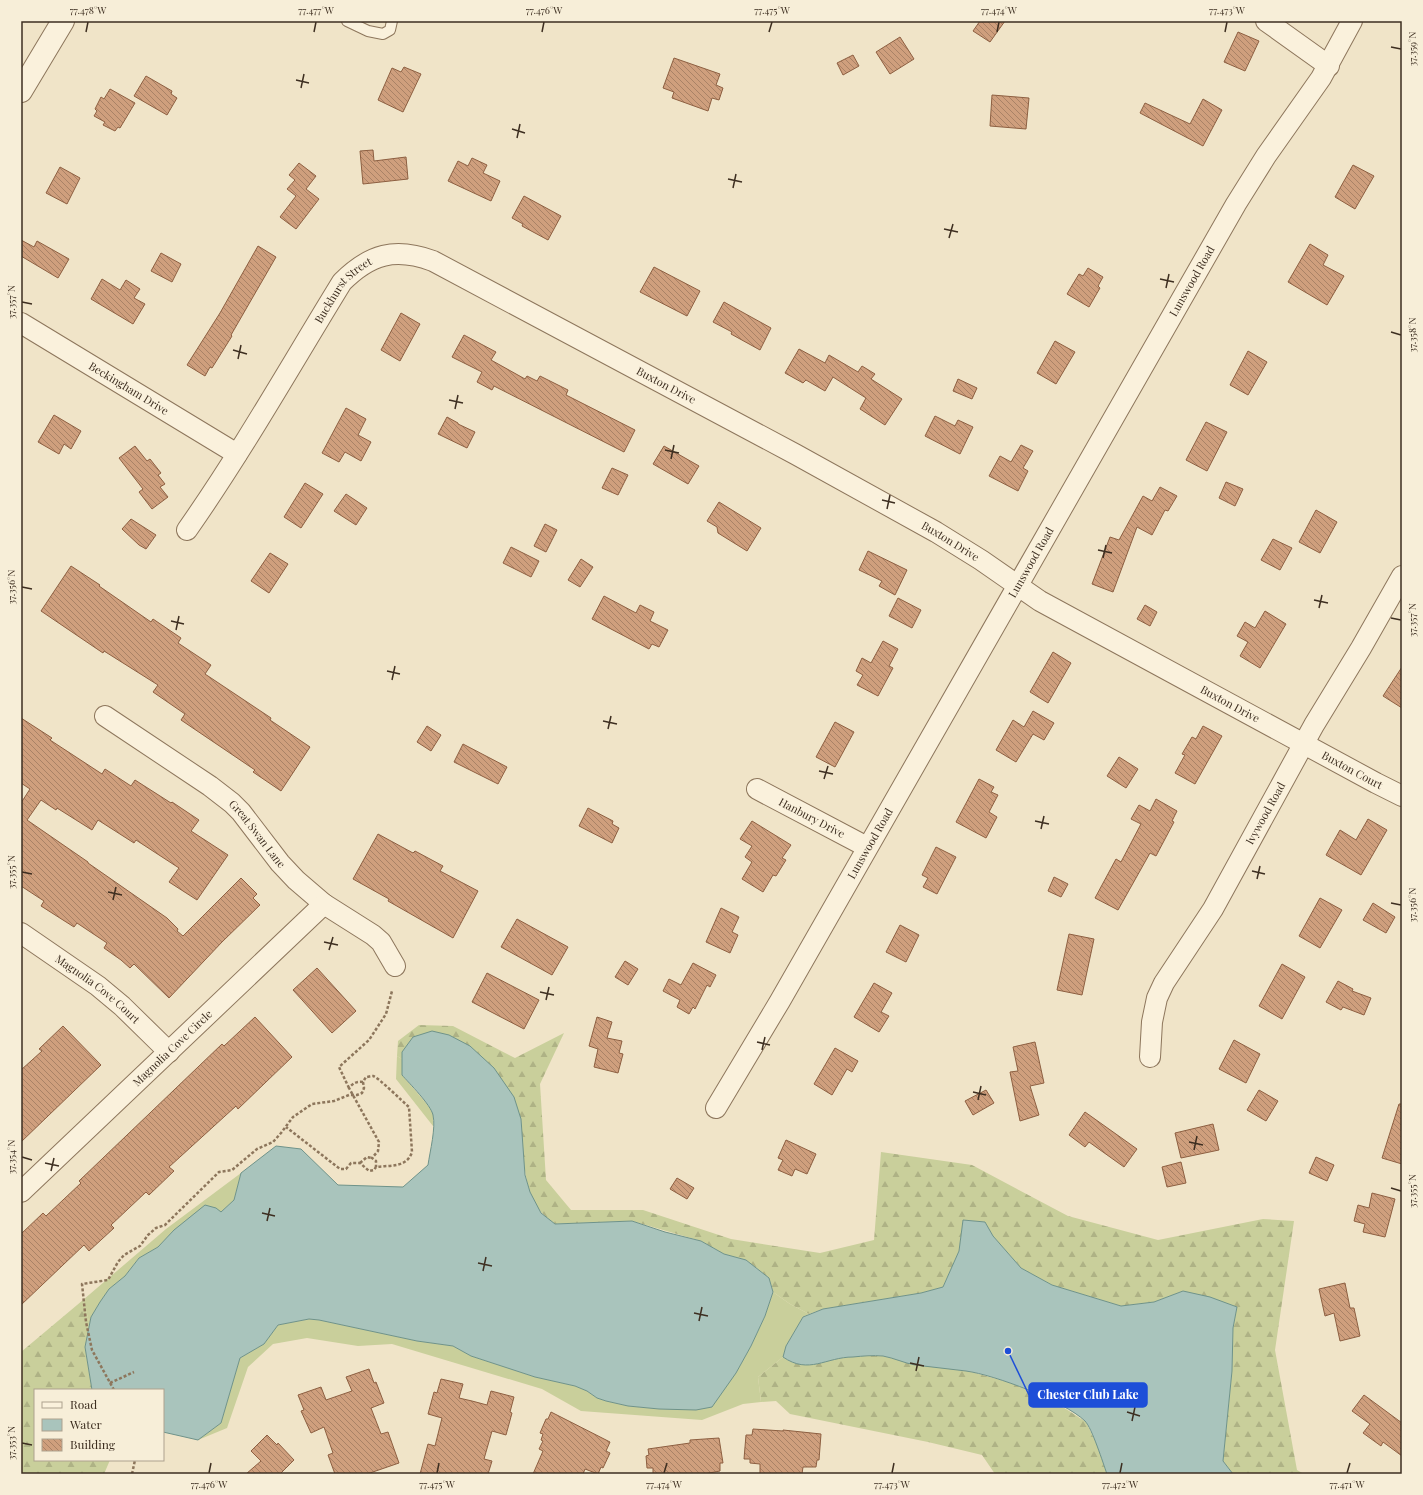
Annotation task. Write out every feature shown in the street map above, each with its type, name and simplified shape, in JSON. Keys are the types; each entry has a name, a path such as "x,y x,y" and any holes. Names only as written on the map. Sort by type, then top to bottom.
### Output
{"street":[{"path":"21,91 63,21"},
{"path":"1266,21 1329,66"},
{"name":"Lunswood Road","path":"716,1108 780,1001 1236,204 1264,160 1329,66 1352,21"},
{"name":"Buckhurst Street","path":"187,530 290,370 342,282 354,270 368,261 387,255 404,254 417,255 433,261 592,346"},
{"name":"Beckingham Drive","path":"21,323 237,454"},
{"name":"Buxton Drive","path":"592,346 795,454 936,532 982,560 1040,601 1304,743"},
{"name":"Ivywood Road","path":"1150,1057 1152,1022 1157,998 1164,983 1213,909 1304,743 1402,576"},
{"name":"Great Swan Lane","path":"105,716 210,786 232,803 280,863 296,880 324,904 373,935 381,942 394,966"},
{"name":"Buxton Court","path":"1304,743 1402,796"},
{"name":"Hanbury Drive","path":"757,789 867,847"},
{"name":"Magnolia Cove Circle","path":"21,1192 324,904"},
{"name":"Magnolia Cove Court","path":"21,933 98,986 122,1006 169,1052"}],"lane":[{"path":"348,21 368,31 383,34 390,30 392,21"}],"path":[{"path":"286,1127 340,1169 346,1169 351,1163 360,1163 367,1158 372,1158 378,1151 379,1142 339,1068 369,1040 386,1014 392,991"},
{"path":"113,1389 92,1350 86,1322 82,1284 108,1280 121,1258 140,1246 148,1235 156,1228 165,1225 219,1172 232,1170 257,1150 273,1142 293,1117 312,1104 334,1101 349,1095 357,1095 362,1093 364,1088 363,1082 366,1077 373,1076 383,1083 393,1094 409,1107 412,1152 410,1159 403,1164 376,1167 374,1170 369,1171 360,1163"},
{"path":"349,1088 352,1084 363,1082"},
{"path":"372,1158 376,1161 376,1167"},
{"path":"110,1383 134,1372"},
{"path":"132,1474 135,1461"}],"green space":[{"path":"419,1025 453,1026 515,1058 564,1033 540,1084 546,1180 571,1210 643,1210 731,1239 820,1253 874,1240 881,1152 972,1165 1068,1216 1158,1240 1263,1219 1294,1221 1275,1350 1297,1470 1304,1474 1233,1474 1223,1461 1232,1371 1233,1328 1237,1307 1183,1291 1154,1302 1121,1306 1052,1285 1021,1268 993,1236 985,1222 963,1220 959,1251 943,1287 921,1293 823,1309 809,1314 790,1304 773,1292 769,1278 746,1260 724,1254 701,1241 632,1221 555,1224 552,1222 541,1212 530,1192 523,1155 521,1119 402,1052 402,1059 397,1056 398,1041"},
{"path":"397,1056 402,1059 402,1075 433,1113 433,1126 396,1079"},
{"path":"241,1173 234,1200 221,1212 174,1230 158,1247 139,1258 125,1276 109,1289 91,1317 90,1325 83,1300 166,1229"},
{"path":"773,1292 790,1304 809,1314 803,1317 786,1346 783,1357 758,1377 761,1402 743,1404 702,1420 581,1411 542,1389 392,1344 358,1346 307,1338 273,1344 248,1367 227,1428 198,1440 221,1423 240,1358 264,1344 278,1325 309,1319 319,1320 417,1341 453,1346 471,1356 535,1377 575,1386 587,1391 597,1398 606,1401 628,1406 659,1409 736,1373 765,1316"},
{"path":"83,1300 90,1325 85,1347 92,1389 34,1389 34,1461 110,1461 104,1474 21,1474 21,1352"},
{"path":"853,1356 883,1356 913,1364 968,1371 1011,1383 1066,1409 1086,1422 1097,1445 1107,1474 995,1474 982,1455 928,1442 790,1414 776,1401 761,1402 758,1377 783,1357 791,1362 807,1365"}],"water":[{"path":"432,1031 449,1035 470,1046 494,1068 514,1097 521,1119 525,1175 530,1192 541,1213 555,1224 632,1221 665,1232 701,1241 724,1254 746,1260 769,1278 773,1292 765,1316 736,1373 712,1407 696,1410 628,1406 597,1398 587,1391 575,1386 535,1377 471,1356 453,1346 417,1341 309,1319 278,1325 264,1344 240,1358 221,1423 198,1440 164,1432 164,1389 92,1389 85,1347 91,1317 109,1289 125,1276 139,1258 158,1247 174,1230 205,1205 216,1208 221,1212 234,1200 241,1173 276,1146 301,1149 338,1185 403,1187 428,1165 433,1133 433,1115 424,1100 402,1075 402,1052 413,1037"},
{"path":"963,1220 985,1222 993,1236 1021,1268 1052,1285 1121,1306 1154,1302 1183,1291 1210,1297 1237,1307 1233,1328 1232,1371 1223,1461 1233,1474 1107,1474 1088,1425 1075,1413 1046,1397 1011,1383 979,1373 915,1365 883,1356 843,1358 809,1365 801,1365 783,1357 786,1346 803,1317 823,1309 921,1293 943,1287 959,1251"}],"building":[{"path":"980,21 1005,21 990,42 973,31"},
{"path":"1238,32 1259,41 1245,71 1224,62"},
{"path":"900,37 914,59 890,74 876,52"},
{"path":"853,55 859,66 843,75 837,63"},
{"path":"674,58 720,74 716,85 723,88 719,100 712,98 708,111 672,98 674,92 663,88"},
{"path":"404,67 421,74 403,112 378,100 392,68 401,72"},
{"path":"146,76 172,91 171,94 177,98 167,115 134,96"},
{"path":"110,89 135,103 120,128 118,127 115,131 103,125 105,122 94,116 97,111 95,109 101,97 104,99"},
{"path":"992,95 1029,98 1026,129 990,126"},
{"path":"1203,99 1222,110 1203,146 1140,113 1145,103 1190,124"},
{"path":"373,150 374,161 406,157 408,179 363,184 360,151"},
{"path":"472,158 487,165 483,173 500,181 491,201 448,181 458,161 468,166"},
{"path":"299,163 316,176 306,189 319,199 296,229 280,217 296,196 287,189 295,180 289,175"},
{"path":"1353,165 1374,176 1355,209 1335,197"},
{"path":"60,167 80,178 67,204 46,193"},
{"path":"524,196 561,216 548,240 522,226 523,224 512,218"},
{"path":"21,240 34,247 37,241 69,259 58,278 21,256"},
{"path":"1310,244 1328,255 1323,265 1344,276 1327,305 1288,282"},
{"path":"258,246 276,257 231,335 232,336 212,368 210,367 205,376 187,365 220,313"},
{"path":"161,253 181,264 172,282 151,271"},
{"path":"654,267 700,291 687,316 640,292"},
{"path":"1088,268 1103,277 1098,286 1100,288 1089,307 1067,294 1079,274 1083,276"},
{"path":"102,279 120,290 126,280 140,289 134,298 145,304 133,324 91,299"},
{"path":"724,302 771,328 760,350 713,322"},
{"path":"401,313 420,324 400,361 381,350"},
{"path":"464,335 496,352 491,360 525,379 527,376 537,381 540,376 568,390 566,395 635,430 624,452 494,386 492,390 477,382 482,372 452,357"},
{"path":"1055,341 1075,352 1056,384 1037,373"},
{"path":"799,349 825,363 829,355 858,372 862,366 875,374 871,379 902,399 885,425 860,409 866,398 833,377 825,391 806,380 803,383 785,373"},
{"path":"1248,351 1267,362 1248,395 1230,385"},
{"path":"958,379 977,388 972,399 953,391"},
{"path":"346,408 366,419 358,435 371,442 361,461 345,452 339,462 322,453"},
{"path":"54,415 81,431 71,449 64,444 59,454 38,442"},
{"path":"935,416 955,426 958,420 973,427 960,454 925,436"},
{"path":"447,417 475,432 467,448 438,434"},
{"path":"1206,422 1227,432 1207,471 1186,460"},
{"path":"1021,445 1033,451 1023,468 1028,471 1018,491 989,476 1000,456 1011,462"},
{"path":"135,446 147,461 150,459 161,473 158,475 165,484 160,487 168,497 152,509 139,492 143,489 119,458"},
{"path":"664,446 699,466 688,484 653,464"},
{"path":"612,468 628,475 618,495 602,488"},
{"path":"1226,482 1243,489 1235,506 1219,498"},
{"path":"305,483 323,494 301,528 284,517"},
{"path":"1160,487 1177,496 1168,511 1165,510 1152,535 1137,527 1113,592 1092,584 1110,537 1119,540 1143,496 1152,501"},
{"path":"346,494 367,508 356,525 334,511"},
{"path":"719,502 761,528 747,551 718,533 717,527 707,521"},
{"path":"1316,510 1337,522 1320,553 1299,542"},
{"path":"131,519 156,535 146,549 139,545 122,529"},
{"path":"545,524 557,530 546,552 534,546"},
{"path":"1273,539 1292,548 1280,570 1261,560"},
{"path":"511,547 539,561 531,577 503,563"},
{"path":"868,551 907,570 895,595 879,586 882,581 859,570"},
{"path":"270,553 288,564 269,593 251,581"},
{"path":"581,559 593,567 580,587 568,580"},
{"path":"71,566 151,622 153,619 181,638 178,643 211,665 205,674 271,718 270,720 310,747 281,791 253,772 255,770 181,720 185,714 153,692 158,685 104,651 103,653 41,611"},
{"path":"604,596 636,613 640,605 654,612 650,621 668,630 659,647 652,644 649,649 592,619"},
{"path":"898,598 921,610 912,628 889,616"},
{"path":"1145,605 1157,612 1150,626 1137,619"},
{"path":"1265,611 1286,624 1260,668 1240,656 1248,642 1237,636 1245,622 1255,628"},
{"path":"883,641 898,649 889,666 893,668 878,696 857,685 863,675 856,671 862,658 871,663"},
{"path":"1053,652 1071,663 1048,703 1030,692"},
{"path":"1402,667 1402,708 1383,696"},
{"path":"1033,711 1054,723 1044,740 1033,734 1016,762 996,750 1013,720 1024,727"},
{"path":"21,718 52,738 50,740 102,774 105,769 131,786 135,780 171,803 172,802 199,820 191,831 228,855 197,900 169,882 179,868 136,840 134,843 98,820 92,830 57,808 56,810 41,800 27,820 167,918 183,936 241,878 257,894 253,898 260,905 222,942 169,998 134,964 130,968 104,948 107,943 77,923 74,927 41,906 44,901 21,886 21,803 30,789 21,783"},
{"path":"835,722 854,732 835,767 816,757"},
{"path":"427,726 441,735 431,751 417,742"},
{"path":"1203,726 1222,736 1195,784 1175,773 1185,755 1182,754 1192,737 1196,739"},
{"path":"463,744 507,767 498,784 454,762"},
{"path":"1119,757 1138,769 1126,788 1107,776"},
{"path":"979,779 994,787 991,792 998,795 989,812 997,817 986,838 956,822"},
{"path":"1156,799 1177,811 1172,821 1174,822 1156,856 1150,853 1118,910 1095,898 1116,859 1121,862 1141,824 1131,819 1139,805 1150,811"},
{"path":"588,808 613,821 612,824 619,828 612,843 579,826"},
{"path":"1368,819 1387,830 1361,875 1326,855 1340,830 1356,840"},
{"path":"752,821 791,845 782,858 786,860 776,876 773,875 763,892 742,879 752,862 745,857 752,846 740,839"},
{"path":"378,834 413,853 415,851 443,866 440,871 478,891 453,938 353,879"},
{"path":"936,847 956,857 937,894 923,887 928,878 922,875"},
{"path":"1054,877 1068,884 1061,897 1048,891"},
{"path":"1320,898 1342,910 1320,948 1299,936"},
{"path":"1373,903 1395,917 1386,933 1363,920"},
{"path":"721,908 739,917 732,932 738,935 730,953 706,942"},
{"path":"517,919 568,947 552,975 501,947"},
{"path":"900,925 919,935 906,962 886,952"},
{"path":"1069,934 1094,939 1082,995 1057,990"},
{"path":"625,961 638,969 628,985 615,977"},
{"path":"693,963 716,975 710,987 707,985 695,1009 693,1007 689,1014 677,1007 680,1000 663,991 669,979 681,985"},
{"path":"1282,964 1305,977 1282,1019 1259,1006"},
{"path":"317,968 356,1011 332,1033 293,990"},
{"path":"487,973 539,1000 524,1029 472,1002"},
{"path":"1338,981 1353,989 1352,991 1371,998 1364,1015 1343,1007 1341,1010 1326,1002"},
{"path":"874,983 892,993 881,1012 889,1016 879,1032 854,1017"},
{"path":"255,1017 292,1057 238,1109 236,1106 169,1167 174,1171 149,1195 146,1192 111,1225 114,1228 89,1251 84,1245 21,1305 21,1234 43,1213 46,1216 81,1183 79,1181 222,1044 224,1046"},
{"path":"597,1017 612,1022 607,1038 622,1041 619,1053 623,1054 618,1073 594,1067 598,1049 589,1046"},
{"path":"63,1026 101,1065 21,1142 21,1070 42,1051 39,1049"},
{"path":"1234,1040 1260,1054 1246,1083 1219,1069"},
{"path":"1035,1042 1044,1083 1030,1086 1039,1115 1020,1121 1010,1072 1018,1071 1013,1047"},
{"path":"835,1048 858,1061 852,1072 847,1069 832,1095 814,1084"},
{"path":"986,1090 994,1103 973,1115 965,1101"},
{"path":"1259,1090 1278,1101 1266,1121 1247,1110"},
{"path":"1399,1104 1402,1104 1402,1164 1382,1158"},
{"path":"1085,1112 1137,1149 1124,1167 1089,1142 1085,1147 1069,1135"},
{"path":"1213,1124 1219,1150 1181,1158 1175,1133"},
{"path":"786,1140 816,1154 807,1174 795,1169 792,1176 778,1170 783,1160 778,1158"},
{"path":"1316,1157 1334,1165 1327,1181 1309,1173"},
{"path":"1181,1162 1186,1183 1167,1187 1162,1167"},
{"path":"677,1178 694,1188 687,1199 670,1189"},
{"path":"1372,1193 1395,1199 1385,1237 1363,1232 1365,1224 1354,1221 1358,1205 1369,1208"},
{"path":"1345,1283 1350,1308 1354,1308 1360,1336 1340,1341 1334,1313 1325,1316 1319,1289"},
{"path":"369,1369 384,1403 371,1408 381,1434 388,1432 399,1463 367,1474 335,1474 328,1455 333,1453 324,1427 311,1433 301,1411 304,1410 298,1395 321,1387 326,1400 352,1391 346,1377"},
{"path":"441,1379 463,1384 459,1398 487,1405 491,1391 514,1397 510,1412 512,1413 506,1435 492,1431 484,1459 492,1461 488,1474 420,1474 428,1444 435,1446 442,1418 428,1414 434,1392 437,1393"},
{"path":"1364,1395 1402,1423 1402,1456 1383,1442 1381,1446 1363,1433 1370,1424 1352,1411"},
{"path":"551,1412 610,1442 606,1451 610,1453 603,1468 601,1467 598,1474 585,1469 583,1474 533,1474 543,1451 539,1449 543,1441 541,1440 543,1434 540,1433"},
{"path":"753,1429 783,1430 821,1434 819,1460 817,1460 816,1467 803,1467 802,1474 760,1474 760,1464 750,1463 750,1459 744,1459 746,1435 752,1435"},
{"path":"267,1435 277,1445 278,1443 294,1460 280,1474 246,1474 261,1461 251,1451"},
{"path":"719,1438 723,1463 720,1463 720,1471 704,1474 653,1474 653,1468 647,1468 646,1456 649,1455 648,1449 690,1443 690,1440"}],"place":[{"name":"Chester Club Lake","path":"1008,1351"}]}
